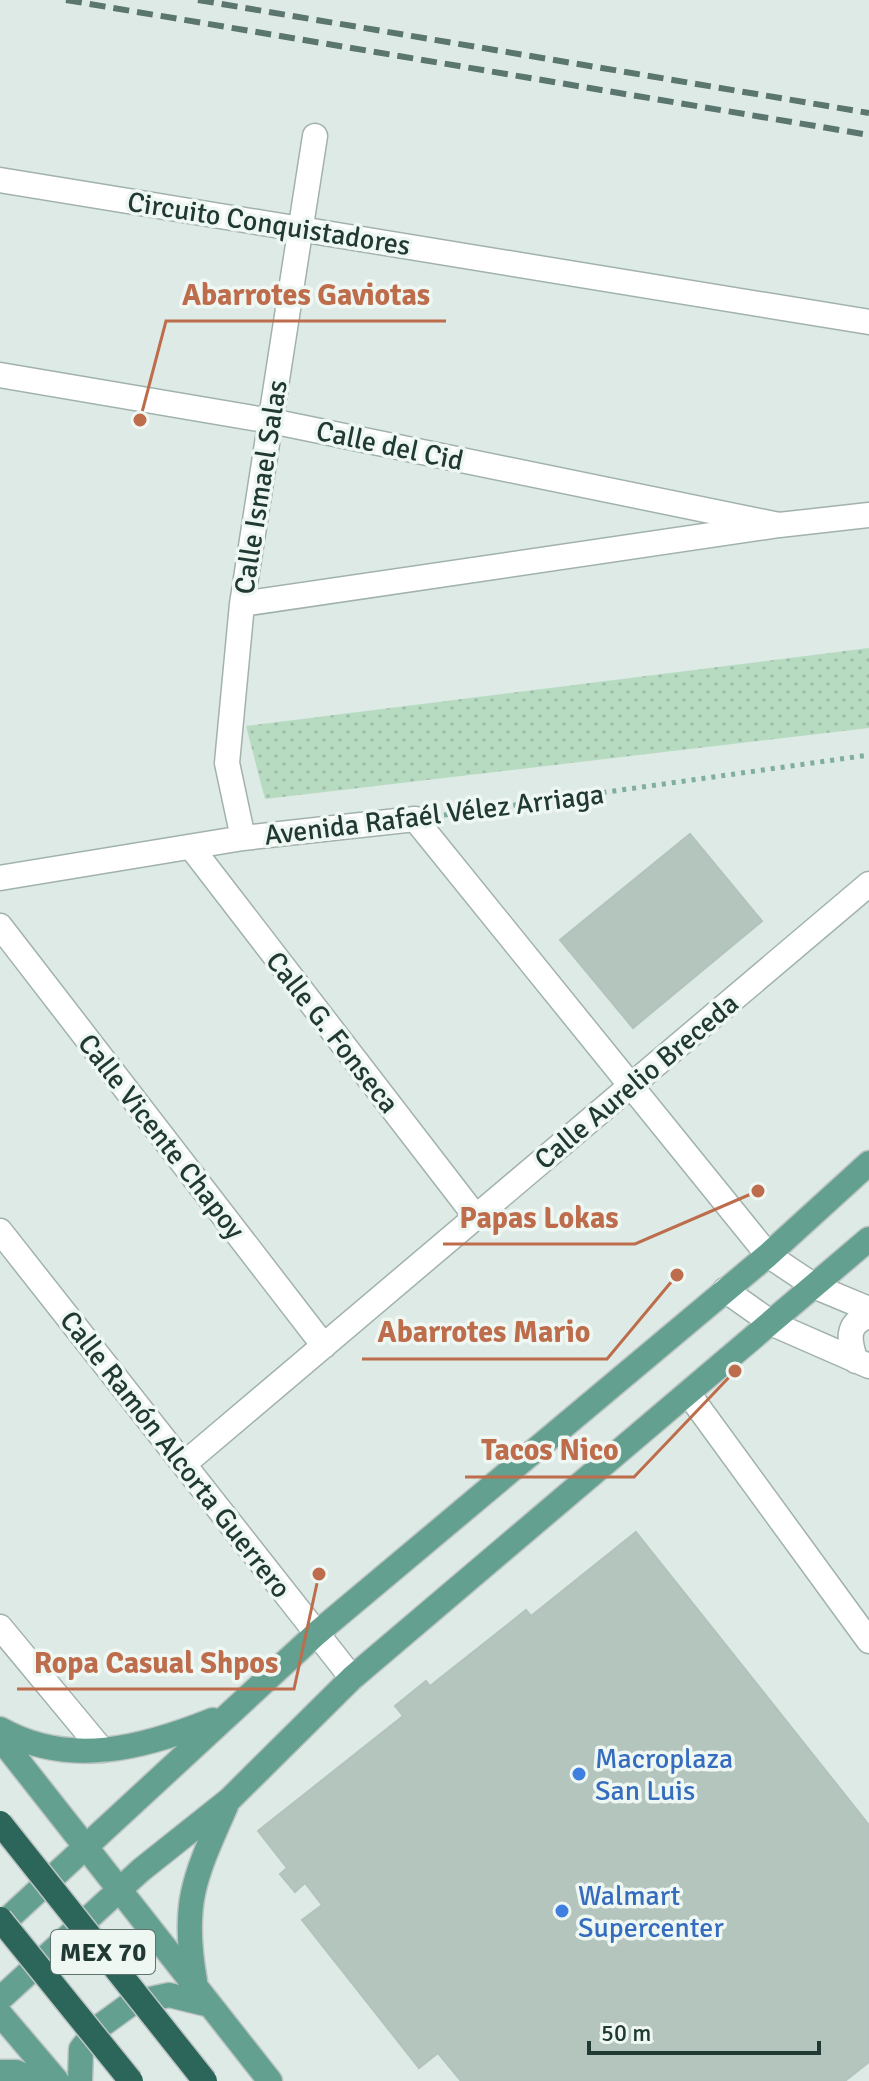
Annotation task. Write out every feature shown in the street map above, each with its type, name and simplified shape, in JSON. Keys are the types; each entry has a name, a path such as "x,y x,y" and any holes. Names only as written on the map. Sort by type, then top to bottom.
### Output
{"highway":[{"name":"MEX 70","path":"0,1823 205,2081"},
{"name":"MEX 70","path":"0,1919 131,2081"}],"main road":[{"path":"0,1926 317,1633 768,1255 869,1163"},
{"path":"0,1999 120,1889 229,1800 352,1678 773,1324 869,1239"},
{"path":"0,1729 29,1745 102,1750 158,1742 226,1714"},
{"path":"0,1738 270,2081"},
{"path":"203,1996 187,1925 193,1887 229,1800"},
{"path":"80,2081 81,2049 99,2027 132,2003 169,1995 203,1996"},
{"path":"0,2014 57,2081"},
{"path":"0,2072 16,2072 36,2081"}],"street":[{"name":"Calle Ismael Salas","path":"242,832 227,763 242,604 315,136"},
{"name":"Circuito Conquistadores","path":"0,180 869,322"},
{"name":"Calle del Cid","path":"0,375 271,421 779,525"},
{"path":"242,604 779,525 869,515"},
{"path":"415,819 768,1255 816,1287 869,1309"},
{"name":"Avenida Rafaél Vélez Arriaga","path":"0,878 191,847 242,832 415,819"},
{"name":"Calle G. Fonseca","path":"191,847 476,1217"},
{"name":"Calle Aurelio Breceda","path":"184,1464 869,884"},
{"name":"Calle Vicente Chapoy","path":"0,926 324,1346"},
{"name":"Calle Ramón Alcorta Guerrero","path":"0,1231 352,1678"},
{"path":"725,1290 773,1324 862,1364"},
{"path":"862,1364 849,1341 850,1331 859,1319 869,1316"},
{"path":"688,1393 869,1641"},
{"path":"0,1627 102,1750"}],"path":[{"name":"Avenida Rafaél Vélez Arriaga","path":"415,819 869,755"}],"green space":[{"path":"869,648 869,728 265,799 246,726"}],"building":[{"path":"690,834 762,921 633,1028 560,940"},
{"name":"Macroplaza San Luis","path":"636,1532 869,1825 869,2062 845,2081 461,2081 438,2053 419,2068 302,1920 322,1905 305,1883 295,1892 280,1874 287,1868 258,1831 403,1716 395,1706 426,1681 430,1686 526,1610 531,1616"}],"railway":[{"path":"66,0 869,135"},
{"path":"198,0 869,113"}],"place":[{"name":"Abarrotes Gaviotas","path":"140,420"},
{"name":"Papas Lokas","path":"758,1191"},
{"name":"Abarrotes Mario","path":"677,1275"},
{"name":"Tacos Nico","path":"735,1371"},
{"name":"Ropa Casual Shpos","path":"319,1574"},
{"name":"Macroplaza San Luis","path":"579,1774"},
{"name":"Walmart Supercenter","path":"562,1911"}]}
